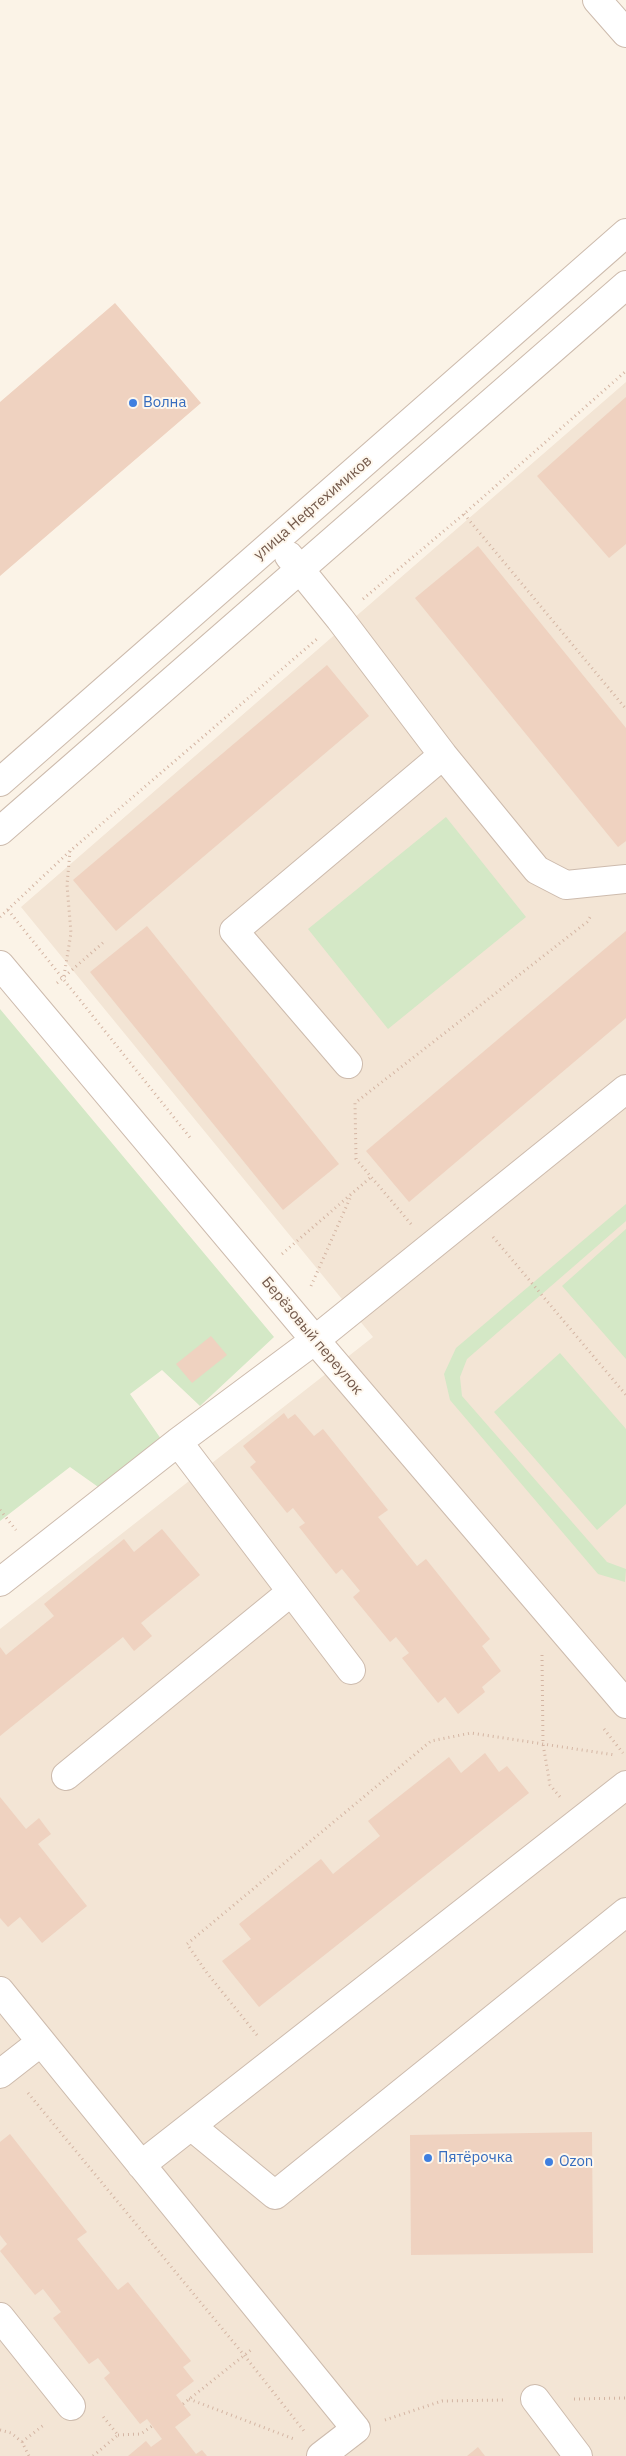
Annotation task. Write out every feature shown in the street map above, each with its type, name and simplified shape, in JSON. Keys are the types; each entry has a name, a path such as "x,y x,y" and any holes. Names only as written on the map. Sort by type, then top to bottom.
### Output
{"street":[{"path":"597,0 626,33"},
{"name":"улица Нефтехимиков","path":"0,782 626,233"},
{"path":"0,832 626,285"},
{"path":"276,540 340,619 443,755 537,870 566,885 618,880"},
{"path":"348,1064 234,930 443,755"},
{"name":"Берёзовый переулок","path":"0,965 315,1340 626,1704"},
{"path":"0,1582 178,1442 315,1340 626,1089"},
{"path":"178,1442 351,1670"},
{"path":"66,1776 291,1592"},
{"path":"141,2165 626,1785"},
{"path":"191,2126 275,2195 626,1912"},
{"path":"2,1996 356,2429 322,2455"},
{"path":"4,2071 41,2042"},
{"path":"0,2317 83,2407"},
{"path":"535,2399 578,2456"}],"path":[{"path":"0,917 70,851 464,514 626,371"},
{"path":"464,514 626,709"},
{"path":"64,977 70,932 67,885 70,851"},
{"path":"430,1247 356,1159 355,1104 587,922 618,880"},
{"path":"8,910 64,977 197,1147"},
{"path":"32,1005 105,941"},
{"path":"282,1255 371,1177"},
{"path":"304,1282 310,1289 352,1194"},
{"path":"472,1213 626,1395"},
{"path":"276,1247 288,1262"},
{"path":"542,1652 543,1744 550,1785 580,1821"},
{"path":"277,2058 207,1973 187,1944 432,1741 471,1733 626,1756"},
{"path":"4,2071 244,2355 322,2455"},
{"path":"183,2404 275,2330"},
{"path":"356,2429 442,2401 626,2398"},
{"path":"189,2400 297,2440 322,2455"},
{"path":"83,2407 118,2434 141,2434 152,2426"},
{"path":"0,2430 11,2433 22,2442 29,2456"},
{"path":"93,2456 118,2434"}],"shaded area":[{"path":"626,382 626,2456 0,2456 0,1629 373,1337 21,907"}],"green space":[{"path":"446,817 526,917 388,1029 308,929"},
{"path":"0,1009 274,1337 200,1406 162,1370 130,1394 161,1439 101,1489 70,1467 0,1521"},
{"path":"626,1204 626,1221 467,1359 460,1377 462,1396 607,1562 626,1569 625,1582 598,1574 450,1400 444,1374 456,1348"},
{"path":"626,1229 626,1359 562,1286"},
{"path":"560,1353 626,1429 626,1504 597,1530 494,1412"}],"building":[{"path":"115,303 201,403 0,576 0,402"},
{"path":"626,397 626,544 609,558 537,476"},
{"path":"478,546 626,728 626,841 618,847 415,598"},
{"path":"327,665 369,716 116,931 73,880"},
{"path":"147,926 339,1164 283,1210 90,972"},
{"path":"626,931 626,1018 409,1202 366,1151"},
{"path":"211,1336 227,1355 192,1383 176,1364"},
{"path":"284,1413 288,1419 295,1414 314,1436 323,1429 388,1510 378,1517 417,1566 426,1559 490,1639 482,1646 501,1671 482,1687 485,1692 458,1714 445,1697 438,1703 402,1658 409,1653 396,1637 390,1642 353,1597 360,1591 342,1569 336,1574 299,1527 305,1523 293,1508 287,1513 250,1467 256,1462 243,1446"},
{"path":"162,1529 200,1575 141,1623 152,1636 134,1651 123,1637 0,1736 0,1647 6,1655 54,1616 44,1604 124,1539 134,1552"},
{"path":"485,1753 499,1772 507,1766 529,1793 259,2007 222,1961 251,1939 239,1924 321,1859 333,1874 380,1836 368,1821 449,1757 461,1773"},
{"path":"0,1797 26,1829 39,1818 51,1834 38,1844 87,1906 42,1943 20,1917 8,1927 0,1918"},
{"path":"592,2132 593,2253 411,2255 410,2135"},
{"path":"10,2134 87,2232 77,2239 118,2290 128,2282 191,2361 183,2367 194,2381 176,2395 191,2415 175,2427 196,2454 202,2450 207,2456 128,2456 146,2441 151,2447 162,2439 147,2419 140,2424 104,2378 110,2373 98,2358 89,2364 53,2318 61,2312 43,2289 35,2295 0,2251 7,2244 0,2235 0,2142"},
{"path":"478,2447 485,2456 467,2456"}],"place":[{"name":"Волна","path":"133,403"},
{"name":"Пятёрочка","path":"428,2158"},
{"name":"Ozon","path":"549,2162"}]}
